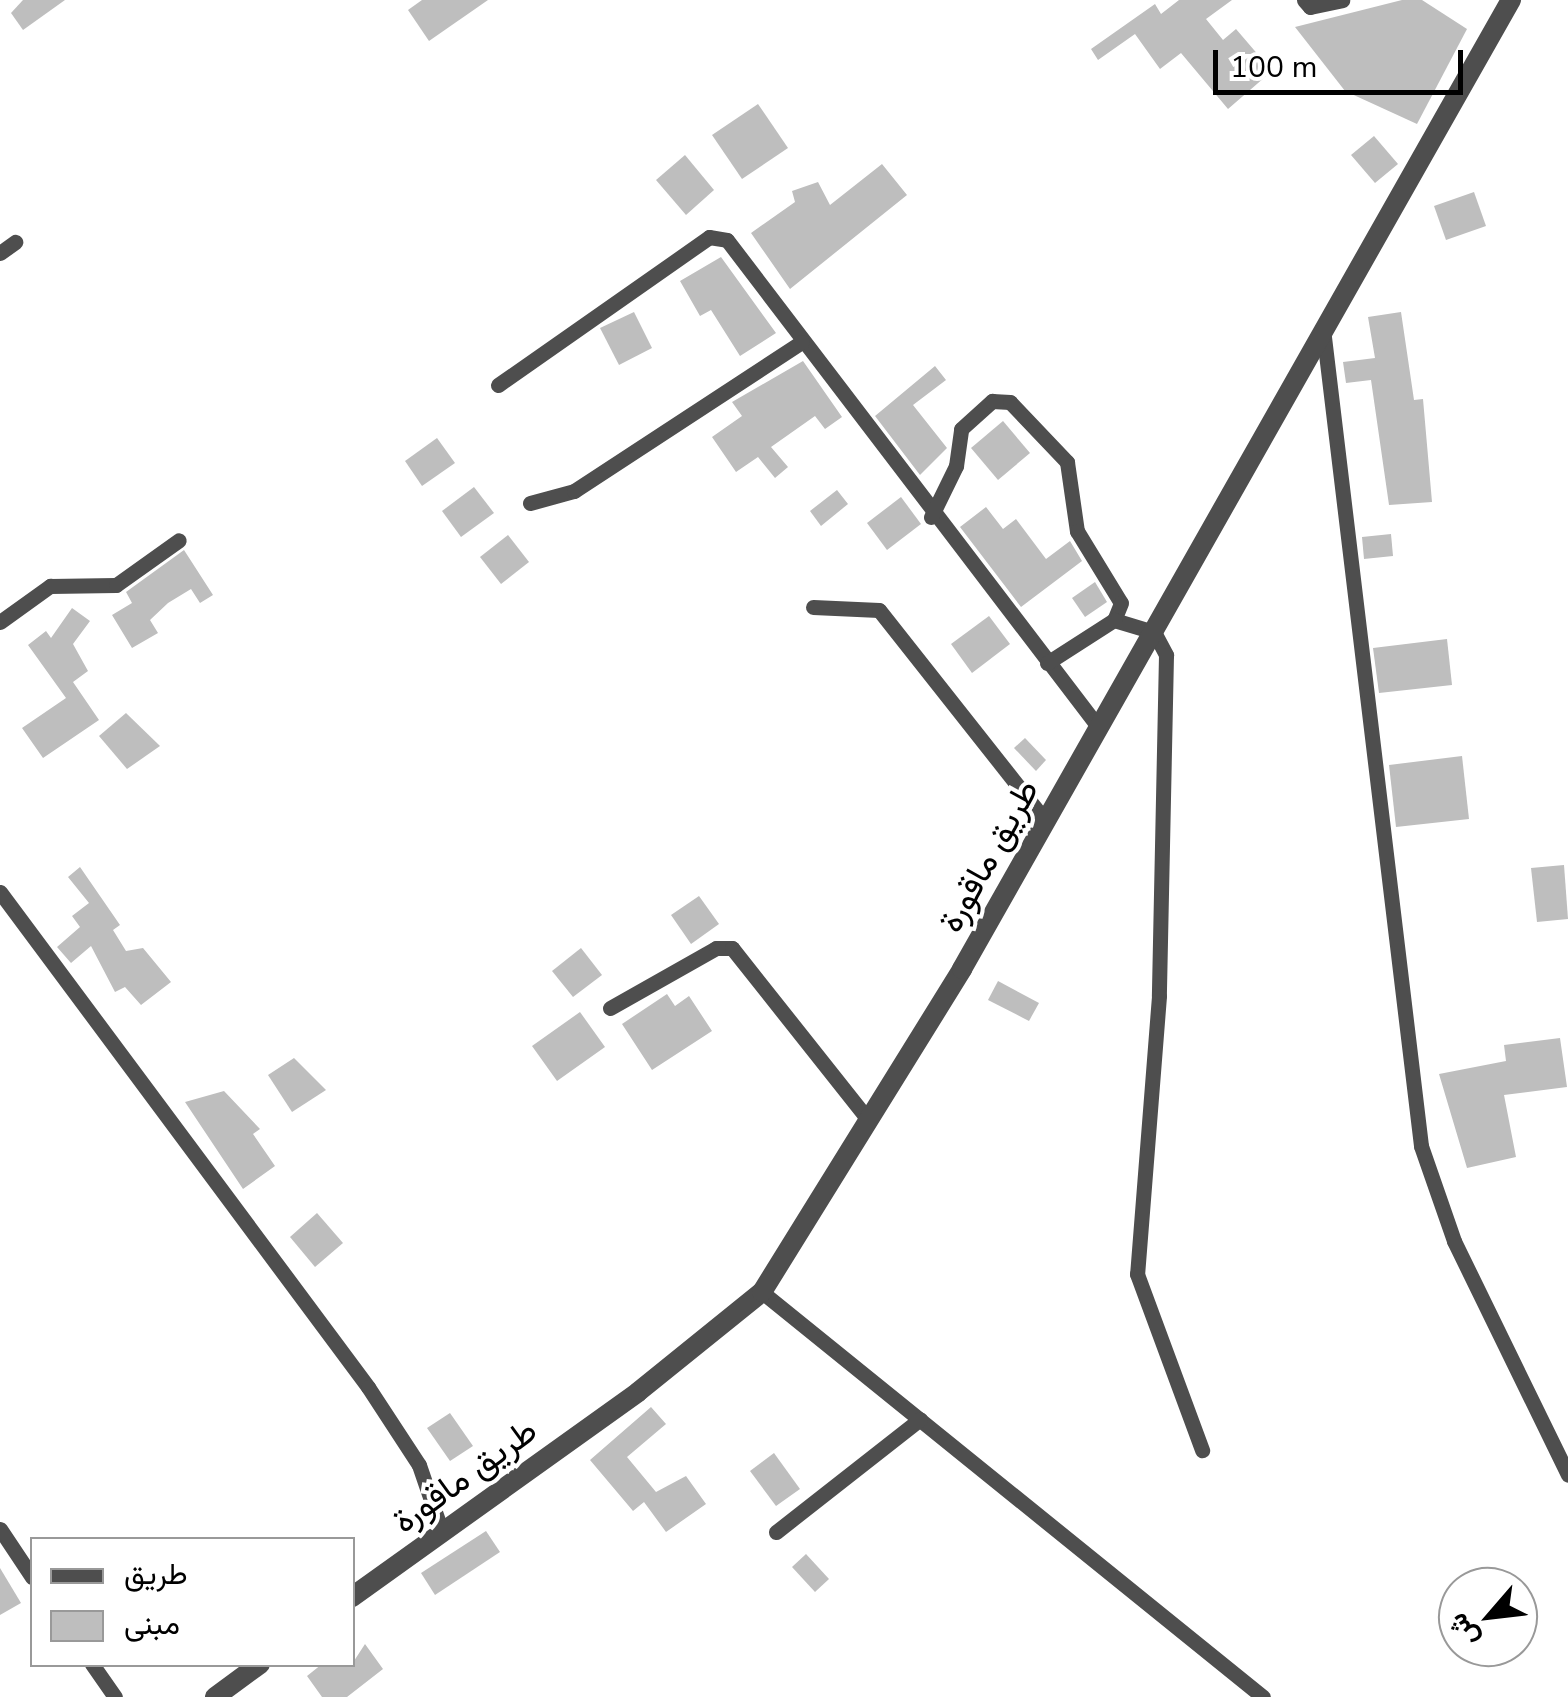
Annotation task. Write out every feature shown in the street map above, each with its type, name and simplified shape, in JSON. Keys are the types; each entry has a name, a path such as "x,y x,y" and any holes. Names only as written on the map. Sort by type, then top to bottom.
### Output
{"street":[{"path":"1304,0 1310,7 1342,0"},
{"name":"طريق ماقورة","path":"355,1595 762,1292 870,1120 1046,820 1324,337 1511,0"},
{"path":"498,385 709,237 727,240 931,518 1099,728"},
{"path":"0,253 16,242"},
{"path":"1324,337 1420,1146 1454,1241 1568,1474"},
{"path":"530,503 574,492 802,342"},
{"path":"931,518 956,466 962,429 992,401 1010,402 1067,462 1077,531 1121,603 1114,620 1047,663"},
{"path":"0,622 50,586 116,585 179,540"},
{"path":"812,607 860,605 892,622 1046,820"},
{"path":"1114,620 1154,632 1171,681 1137,1274 1202,1450"},
{"path":"0,892 368,1387 420,1466 442,1532"},
{"path":"610,1008 716,948 732,948 870,1120"},
{"path":"762,1292 1263,1697"},
{"path":"776,1532 920,1419"},
{"path":"0,1529 30,1574"},
{"path":"94,1667 114,1697"},
{"path":"215,1697 256,1667"}],"building":[{"path":"23,0 65,0 23,30 11,13"},
{"path":"422,0 488,0 429,41 408,10"},
{"path":"1179,0 1232,0 1206,19 1223,40 1236,29 1272,71 1228,109 1181,53 1160,69 1135,34 1098,60 1091,49 1155,4 1161,14"},
{"path":"1402,0 1422,0 1467,29 1417,124 1345,91 1295,27"},
{"path":"758,104 788,148 742,179 712,135"},
{"path":"1374,136 1398,164 1375,183 1351,155"},
{"path":"685,155 714,190 686,215 656,180"},
{"path":"882,164 907,195 790,289 751,233 795,202 792,191 818,182 830,205"},
{"path":"1474,192 1486,226 1446,240 1434,206"},
{"path":"721,257 776,333 740,356 711,310 700,316 680,281"},
{"path":"634,312 652,348 619,365 600,328"},
{"path":"1401,312 1414,400 1423,399 1432,502 1389,505 1371,380 1346,383 1343,362 1375,358 1368,317"},
{"path":"803,361 842,417 825,429 815,416 771,447 788,467 775,478 758,457 736,472 712,437 742,416 732,402"},
{"path":"935,366 946,380 913,405 947,448 920,475 875,416"},
{"path":"1003,421 1030,453 998,480 971,448"},
{"path":"437,438 455,463 422,486 405,461"},
{"path":"474,487 494,513 461,537 442,511"},
{"path":"837,490 848,504 821,526 810,511"},
{"path":"901,497 921,524 887,550 867,523"},
{"path":"986,507 1003,529 1016,519 1046,559 1070,541 1082,561 1021,607 960,527"},
{"path":"1391,534 1393,556 1364,559 1362,537"},
{"path":"508,535 529,562 501,584 480,557"},
{"path":"184,550 213,595 200,603 191,589 168,603 150,620 158,633 132,648 112,615 132,603 126,592"},
{"path":"1095,582 1107,602 1085,617 1072,598"},
{"path":"72,608 90,621 73,644 88,671 73,682 99,720 43,758 22,728 66,698 28,645 46,631 51,638"},
{"path":"989,616 1010,644 972,673 951,644"},
{"path":"1447,639 1452,685 1379,693 1373,648"},
{"path":"126,713 160,746 127,769 99,736"},
{"path":"1025,738 1046,760 1036,771 1014,748"},
{"path":"1462,756 1469,819 1396,827 1389,765"},
{"path":"1564,865 1568,919 1537,922 1531,868"},
{"path":"80,867 120,925 113,930 126,951 143,948 171,982 141,1005 125,987 115,992 91,946 71,963 57,947 80,927 72,916 89,903 68,877"},
{"path":"699,896 719,924 691,944 671,915"},
{"path":"581,948 602,975 573,997 552,971"},
{"path":"998,981 1039,1003 1029,1021 988,1000"},
{"path":"667,994 675,1006 689,996 712,1031 652,1070 622,1024"},
{"path":"580,1012 605,1047 557,1081 532,1046"},
{"path":"1560,1038 1567,1087 1504,1095 1516,1157 1467,1168 1439,1074 1506,1061 1504,1045"},
{"path":"294,1058 326,1090 292,1112 268,1075"},
{"path":"224,1091 260,1129 253,1134 275,1166 243,1189 185,1102"},
{"path":"317,1213 343,1243 315,1267 290,1237"},
{"path":"651,1407 666,1424 627,1457 656,1492 686,1476 706,1504 666,1532 644,1502 633,1511 590,1460"},
{"path":"450,1413 473,1446 450,1461 427,1428"},
{"path":"774,1453 800,1489 776,1506 750,1471"},
{"path":"486,1531 500,1552 435,1595 421,1573"},
{"path":"806,1554 829,1579 815,1592 792,1567"},
{"path":"0,1568 21,1603 0,1615"},
{"path":"365,1644 383,1669 347,1697 322,1697 307,1676 318,1667 355,1667 355,1659"}]}
